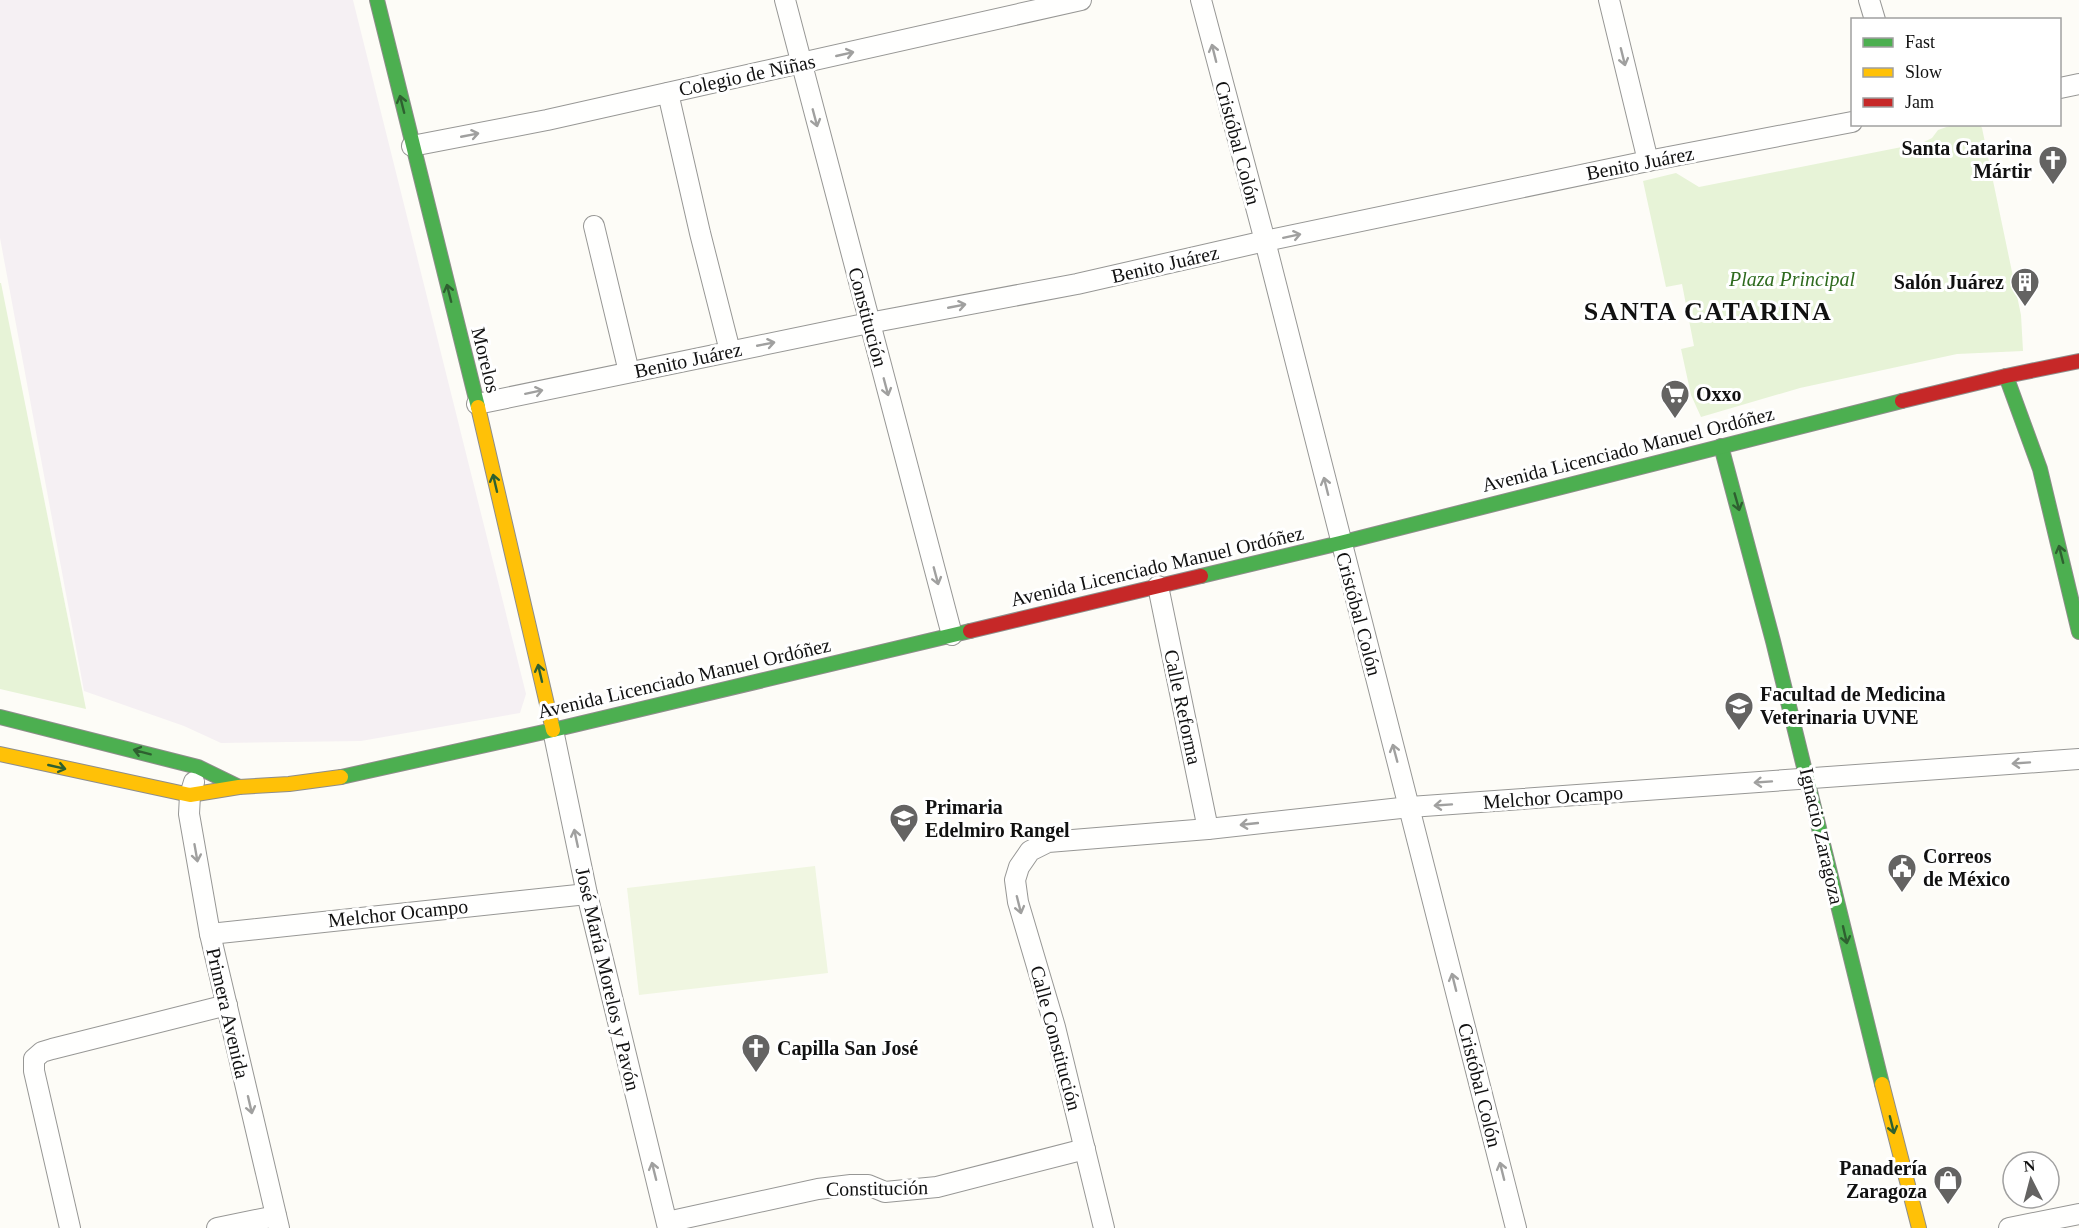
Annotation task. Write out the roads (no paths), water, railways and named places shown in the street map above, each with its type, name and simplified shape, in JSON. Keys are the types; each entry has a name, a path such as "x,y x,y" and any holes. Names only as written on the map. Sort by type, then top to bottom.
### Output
{"main road":[{"name":"Morelos","path":"377,0 477,404 554,730"},
{"name":"Avenida Licenciado Manuel Ordóñez","path":"0,754 190,795 239,787 289,784 351,776 1340,543 1721,446 2006,376 2079,361"},
{"path":"2006,376 2040,469 2079,632"},
{"name":"Ignacio Zaragoza","path":"1721,446 1752,556 1808,778 1871,1044 1919,1228"},
{"name":"Avenida Licenciado Manuel Ordóñez","path":"0,717 198,767 239,787"}],"street":[{"name":"Constitución","path":"785,0 952,635"},
{"name":"Colegio de Niñas","path":"412,146 547,120 1082,0"},
{"name":"Cristóbal Colón","path":"1201,0 1265,241 1516,1228"},
{"path":"1609,0 1648,161"},
{"path":"1869,0 1874,18"},
{"path":"2061,88 2079,84"},
{"path":"668,93 730,351"},
{"name":"Benito Juárez","path":"477,404 869,323 1077,284 1265,241 1648,161 1851,122"},
{"path":"594,226 629,372"},
{"name":"Calle Reforma","path":"1158,586 1208,828"},
{"name":"José María Morelos y Pavón","path":"554,730 587,894 667,1225"},
{"name":"Melchor Ocampo","path":"1030,851 1048,842 1410,807 2079,759"},
{"name":"Primera Avenida","path":"198,767 190,795 189,814 210,934 277,1222"},
{"name":"Calle Constitución","path":"1030,851 1019,867 1015,880 1018,902 1055,1027 1104,1228"},
{"name":"Melchor Ocampo","path":"210,934 587,894"},
{"path":"70,1228 34,1071 34,1059 42,1052 52,1049 227,1005"},
{"name":"Constitución","path":"667,1225 829,1188 868,1185 885,1192 938,1187 1085,1149"},
{"path":"2010,1228 2079,1214"},
{"path":"217,1228 277,1222"}],"place":[{"name":"Santa Catarina Mártir","path":"2053,186"},
{"name":"Salón Juárez","path":"2025,308"},
{"name":"Oxxo","path":"1675,420"},
{"name":"Facultad de Medicina Veterinaria UVNE","path":"1739,732"},
{"name":"Primaria Edelmiro Rangel","path":"904,844"},
{"name":"Correos de México","path":"1902,894"},
{"name":"Capilla San José","path":"756,1074"},
{"name":"Panadería Zaragoza","path":"1948,1206"}],"district":[{"name":"SANTA CATARINA","path":"1708,311"}],"park label":[{"name":"Plaza Principal","path":"1792,279"}]}
